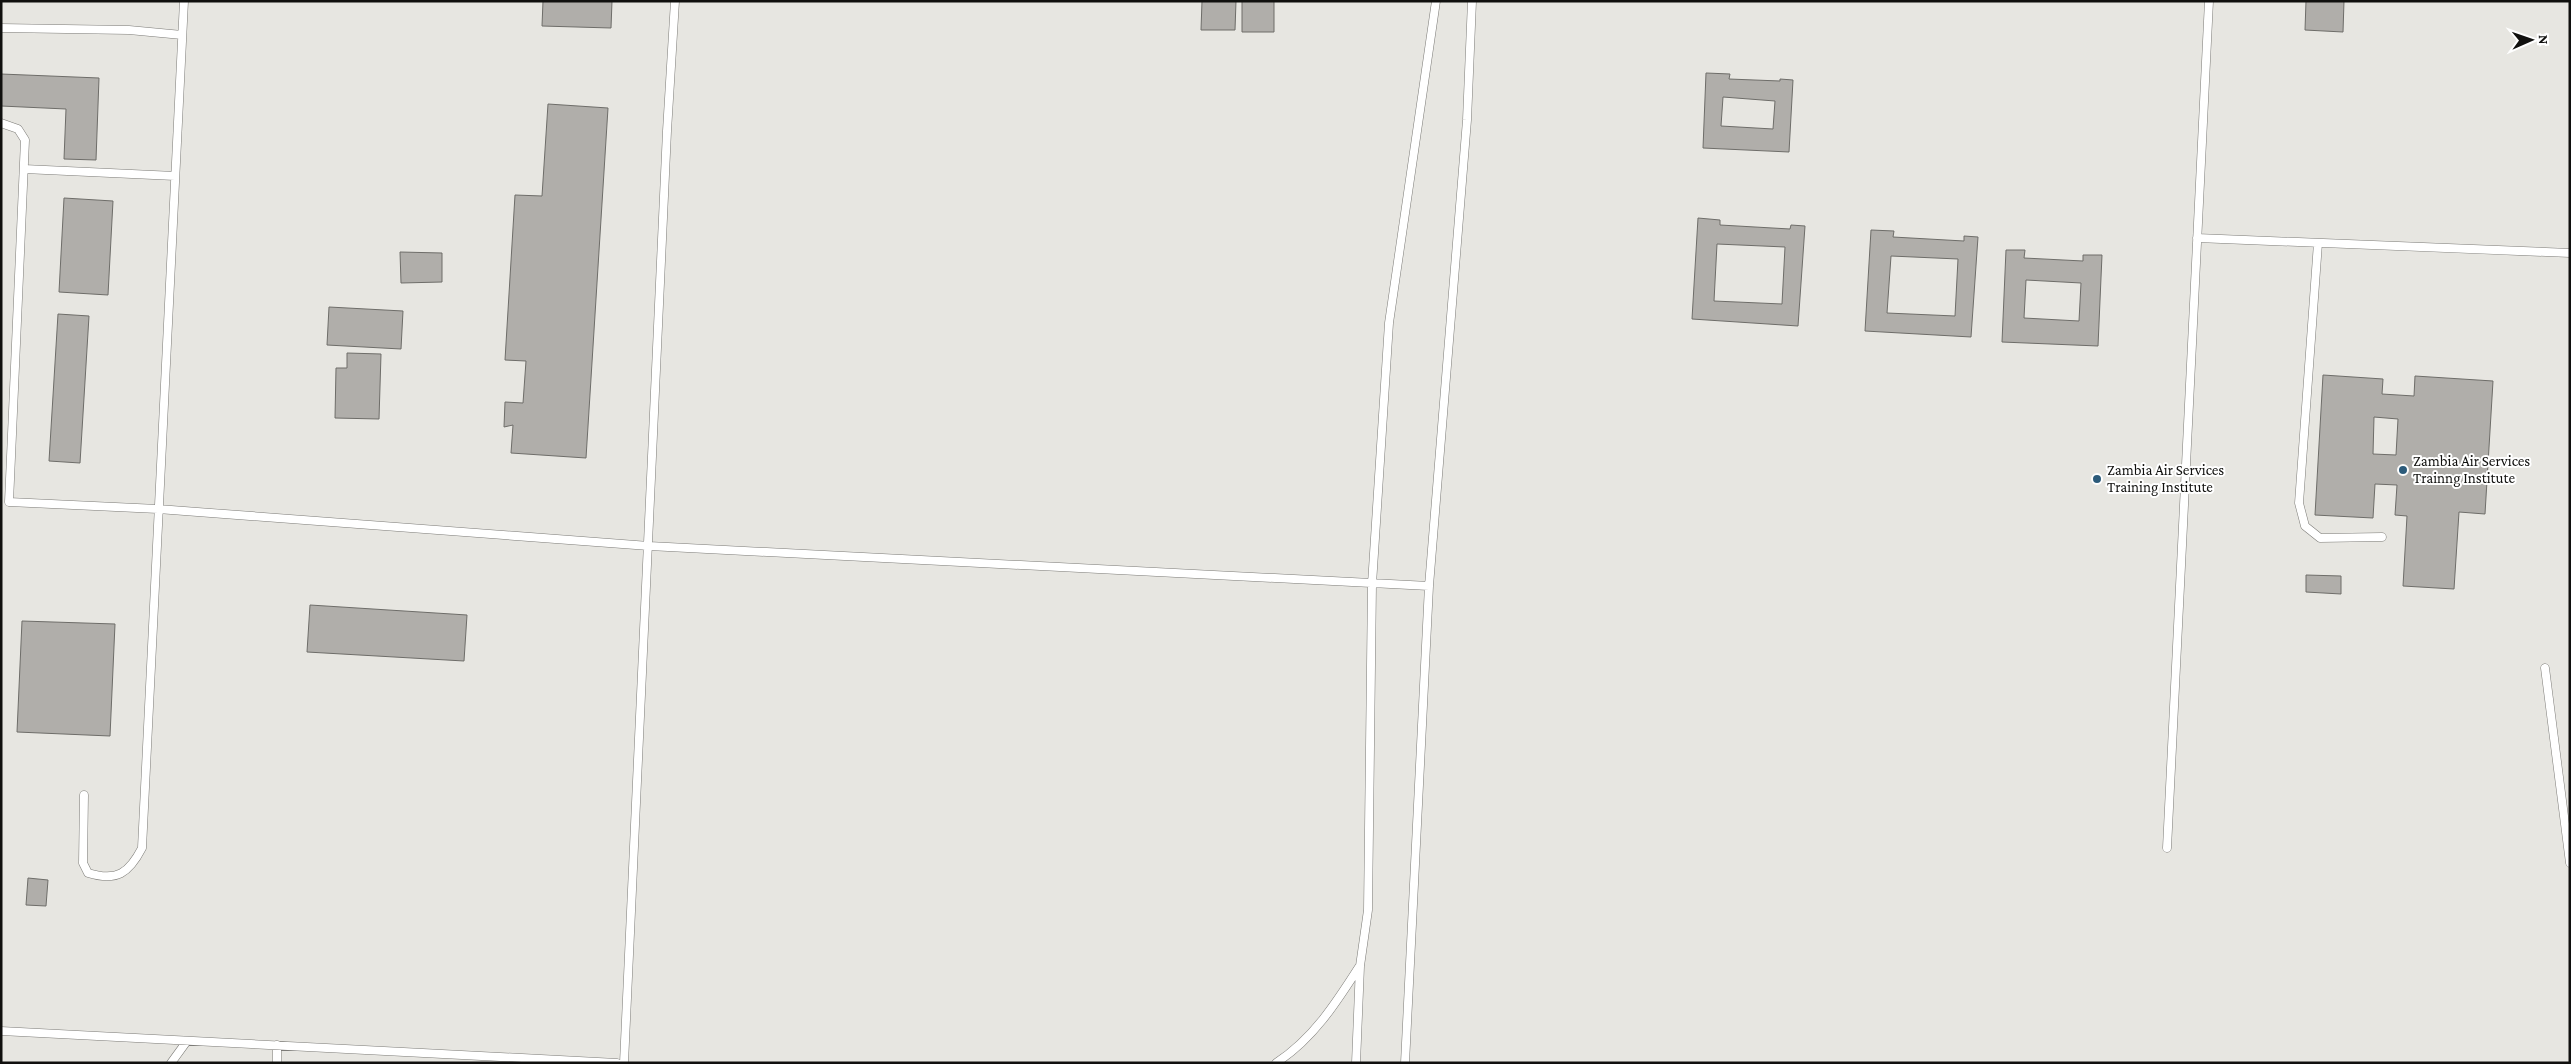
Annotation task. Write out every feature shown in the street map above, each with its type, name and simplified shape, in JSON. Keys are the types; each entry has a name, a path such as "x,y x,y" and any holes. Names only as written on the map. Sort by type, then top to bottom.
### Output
{"lane":[{"path":"84,795 83,863 88,874 102,878 122,874 134,864 142,848 184,1"},
{"path":"624,1063 667,131 675,1"},
{"path":"1356,1063 1360,966 1368,910 1372,584 1389,323 1436,1"},
{"path":"1405,1063 1429,586 1467,120 1472,1"},
{"path":"2167,848 2209,1"},
{"path":"1,28 129,30 182,35"},
{"path":"1,123 18,129 25,140 5,502 158,509 649,546 1429,586"},
{"path":"24,169 175,176"},
{"path":"2197,238 2570,253"},
{"path":"2318,243 2299,503 2305,526 2320,538 2382,537"},
{"path":"2545,668 2570,863"},
{"path":"1276,1063 1306,1040 1334,1006 1360,966"},
{"path":"2,1028 187,1041 278,1045 452,1059 617,1063"},
{"path":"171,1063 187,1041"},
{"path":"277,1063 278,1045"}],"building":[{"path":"543,1 612,1 611,28 542,26"},
{"path":"1202,1 1236,1 1235,30 1201,30"},
{"path":"1242,1 1274,1 1274,32 1242,32"},
{"path":"2306,1 2344,1 2343,32 2305,30"},
{"path":"1706,73 1730,74 1729,79 1793,80 1789,152 1703,148","holes":["1723,97 1775,101 1773,129 1721,126"]},
{"path":"1,74 99,78 96,160 64,159 66,109 1,106"},
{"path":"548,104 608,108 586,458 511,453 513,425 504,427 505,402 523,403 526,361 505,360 515,195 542,196"},
{"path":"64,198 113,201 108,295 59,292"},
{"path":"1698,218 1720,220 1720,225 1790,229 1791,225 1805,226 1798,326 1692,319","holes":["1717,244 1785,247 1782,304 1714,301"]},
{"path":"1871,230 1894,231 1893,237 1964,241 1964,236 1978,237 1971,337 1865,331","holes":["1891,256 1958,259 1955,316 1887,313"]},
{"path":"2006,250 2025,250 2024,258 2083,261 2083,255 2102,255 2098,346 2002,342","holes":["2026,280 2081,283 2079,321 2024,318"]},
{"path":"400,252 442,253 442,282 401,283"},
{"path":"329,307 403,311 401,349 327,345"},
{"path":"58,314 89,316 80,463 49,461"},
{"path":"347,353 381,354 379,419 335,418 336,368 347,368"},
{"name":"Zambia Air Services Trainng Institute","path":"2323,375 2383,379 2382,394 2414,396 2415,376 2493,381 2485,514 2459,512 2454,589 2403,586 2407,516 2395,515 2397,485 2375,484 2373,518 2315,515","holes":["2374,417 2398,419 2396,455 2373,454"]},
{"path":"2306,575 2341,576 2341,594 2306,592"},
{"path":"310,605 467,615 464,661 307,652"},
{"path":"22,621 115,624 110,736 17,732"},
{"path":"28,878 48,880 46,906 26,905"}],"place":[{"name":"Zambia Air Services Trainng Institute","path":"2403,470"},
{"name":"Zambia Air Services Training Institute","path":"2097,479"}]}
